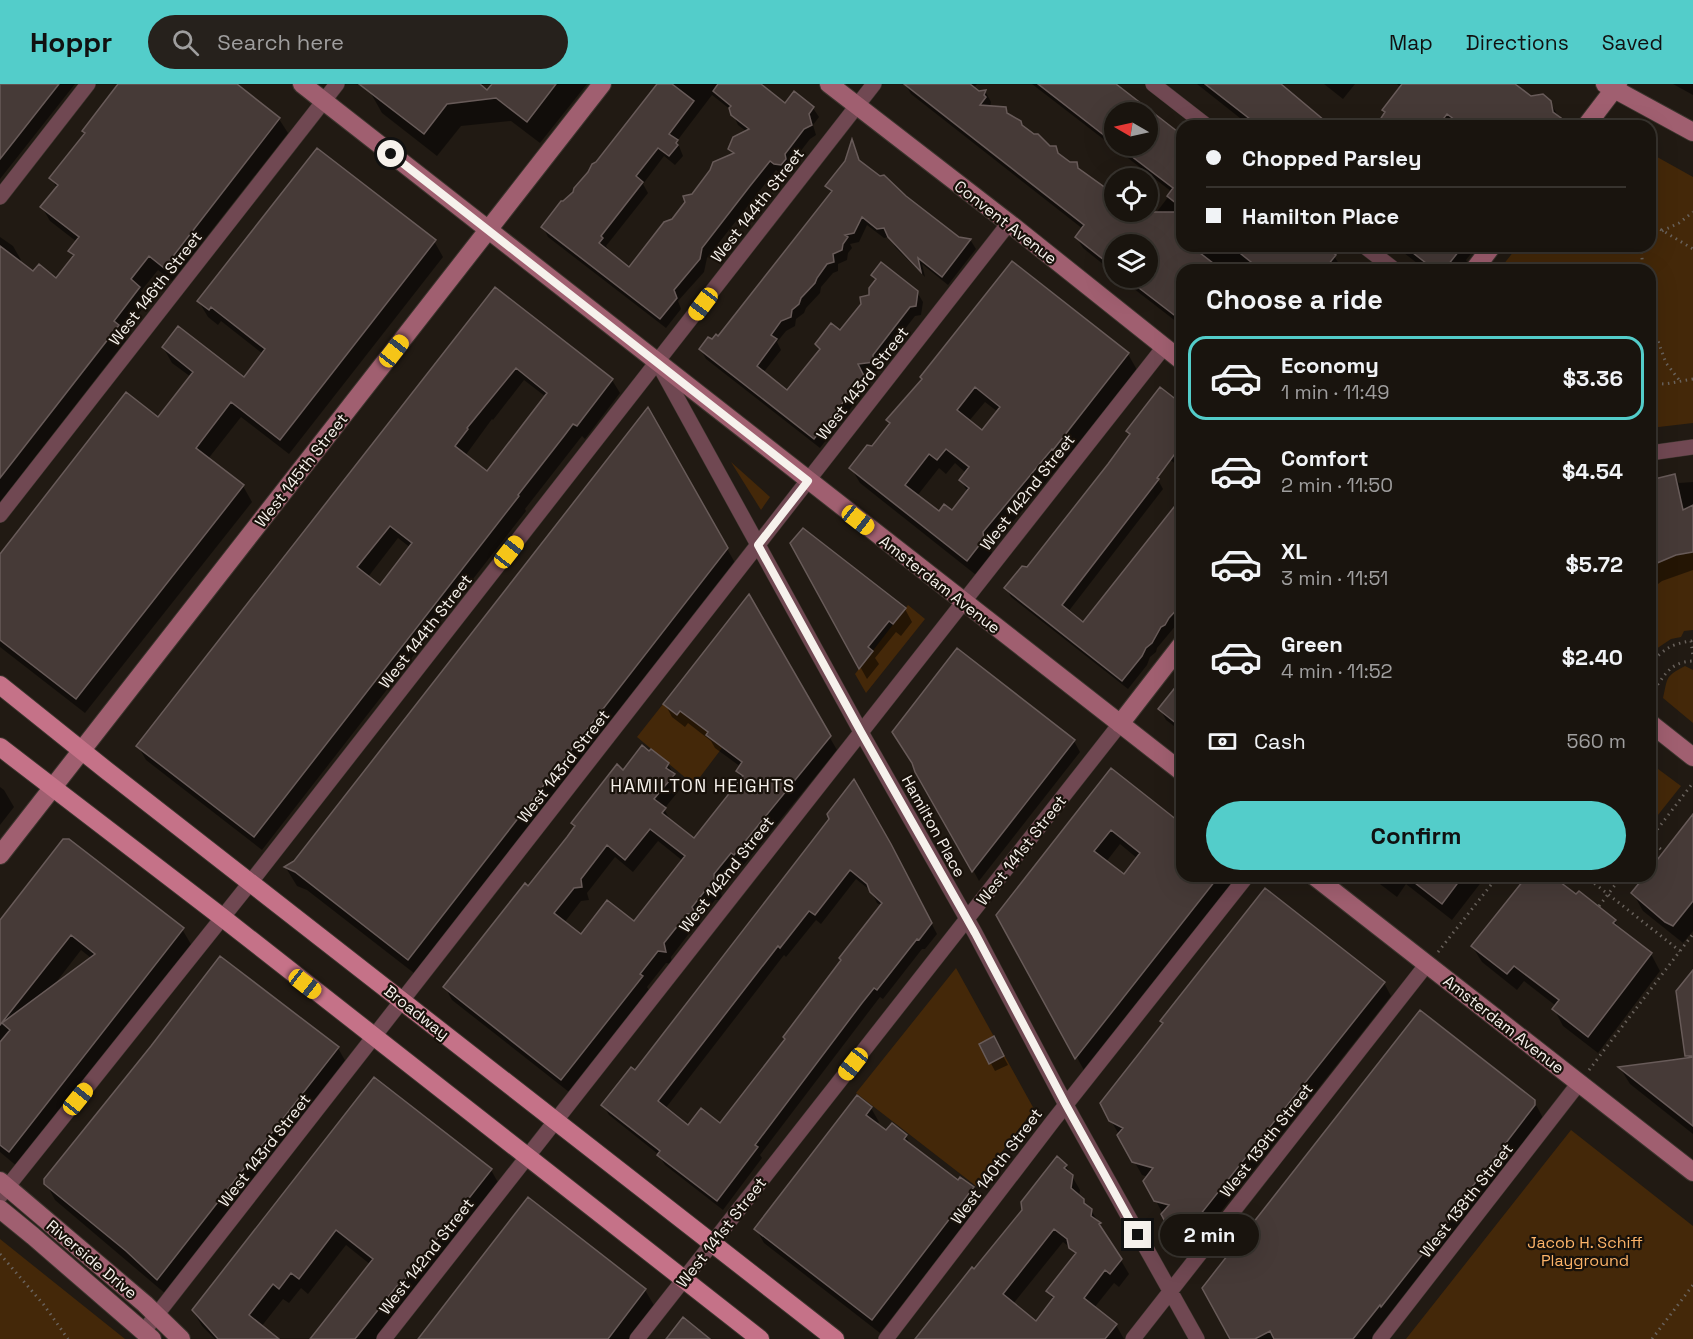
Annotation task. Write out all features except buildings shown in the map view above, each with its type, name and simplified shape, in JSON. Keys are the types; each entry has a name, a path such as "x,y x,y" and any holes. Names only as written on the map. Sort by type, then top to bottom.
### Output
{"main road":[{"name":"Amsterdam Avenue","path":"302,84 1176,767"},
{"name":"West 145th Street","path":"0,855 602,84"},
{"name":"Convent Avenue","path":"829,84 1010,223 1176,356"},
{"path":"1590,120 1612,86 1693,132"},
{"name":"West 141st Street","path":"1120,724 1176,652"},
{"name":"Broadway","path":"0,685 835,1339"},
{"path":"1656,728 1693,758"},
{"path":"0,747 223,918 760,1339"},
{"name":"Amsterdam Avenue","path":"1322,882 1693,1172"},
{"name":"Riverside Drive","path":"2,1188 157,1315 181,1339"},
{"name":"Riverside Drive","path":"0,1209 148,1335"}],"street":[{"path":"0,197 88,84"},
{"name":"West 146th Street","path":"0,515 338,84"},
{"name":"West 144th Street","path":"2,1188 223,918 658,363 873,84"},
{"path":"1153,84 1200,120"},
{"name":"West 143rd Street","path":"148,1335 157,1315 1010,223"},
{"path":"1372,252 1387,264"},
{"name":"West 142nd Street","path":"384,1339 1164,347"},
{"name":"Hamilton Place","path":"658,363 1197,1339"},
{"path":"1656,452 1693,447"},
{"name":"West 141st Street","path":"637,1339 1120,724"},
{"name":"West 140th Street","path":"886,1339 1066,1105 1242,882"},
{"name":"West 139th Street","path":"1133,1339 1427,964"},
{"name":"West 138th Street","path":"1380,1339 1579,1083"}],"path":[{"path":"1662,231 1679,223 1693,212"},
{"path":"1656,227 1693,249"},
{"path":"1656,336 1666,363 1680,381"},
{"path":"1656,383 1665,384 1693,378"},
{"path":"1656,657 1673,644 1691,641 1693,659 1682,661 1669,668 1656,685"},
{"path":"1656,832 1692,784"},
{"path":"1656,845 1662,850"},
{"path":"1427,964 1448,941 1493,882"},
{"path":"1593,882 1680,951"},
{"path":"1599,906 1617,882"},
{"path":"1579,1083 1693,934"},
{"path":"0,1254 44,1305 68,1339"},
{"path":"1652,1339 1693,1285"}],"green space":[{"path":"1656,156 1693,177 1693,423 1656,427 1656,264 1504,264 1513,252 1656,252"},
{"path":"731,462 770,497 761,510"},
{"path":"1693,552 1693,630 1684,631 1681,637 1671,639 1656,649 1656,563 1676,555"},
{"path":"908,605 925,619 866,693 855,674"},
{"path":"1685,666 1693,670 1693,723 1663,698 1668,679"},
{"path":"663,704 677,714 680,711 709,731 706,735 722,748 694,785 637,737"},
{"path":"1656,767 1681,786 1656,817"},
{"path":"956,968 1034,1109 976,1186 856,1093"},
{"name":"Jacob H. Schiff Playground","path":"1571,1130 1693,1226 1693,1339 1406,1339"},
{"path":"0,1239 125,1339 0,1339"}],"district":[{"name":"HAMILTON HEIGHTS","path":"703,786"}],"route":[{"path":"391,154 808,481 758,545 975,933 1138,1235"}]}
